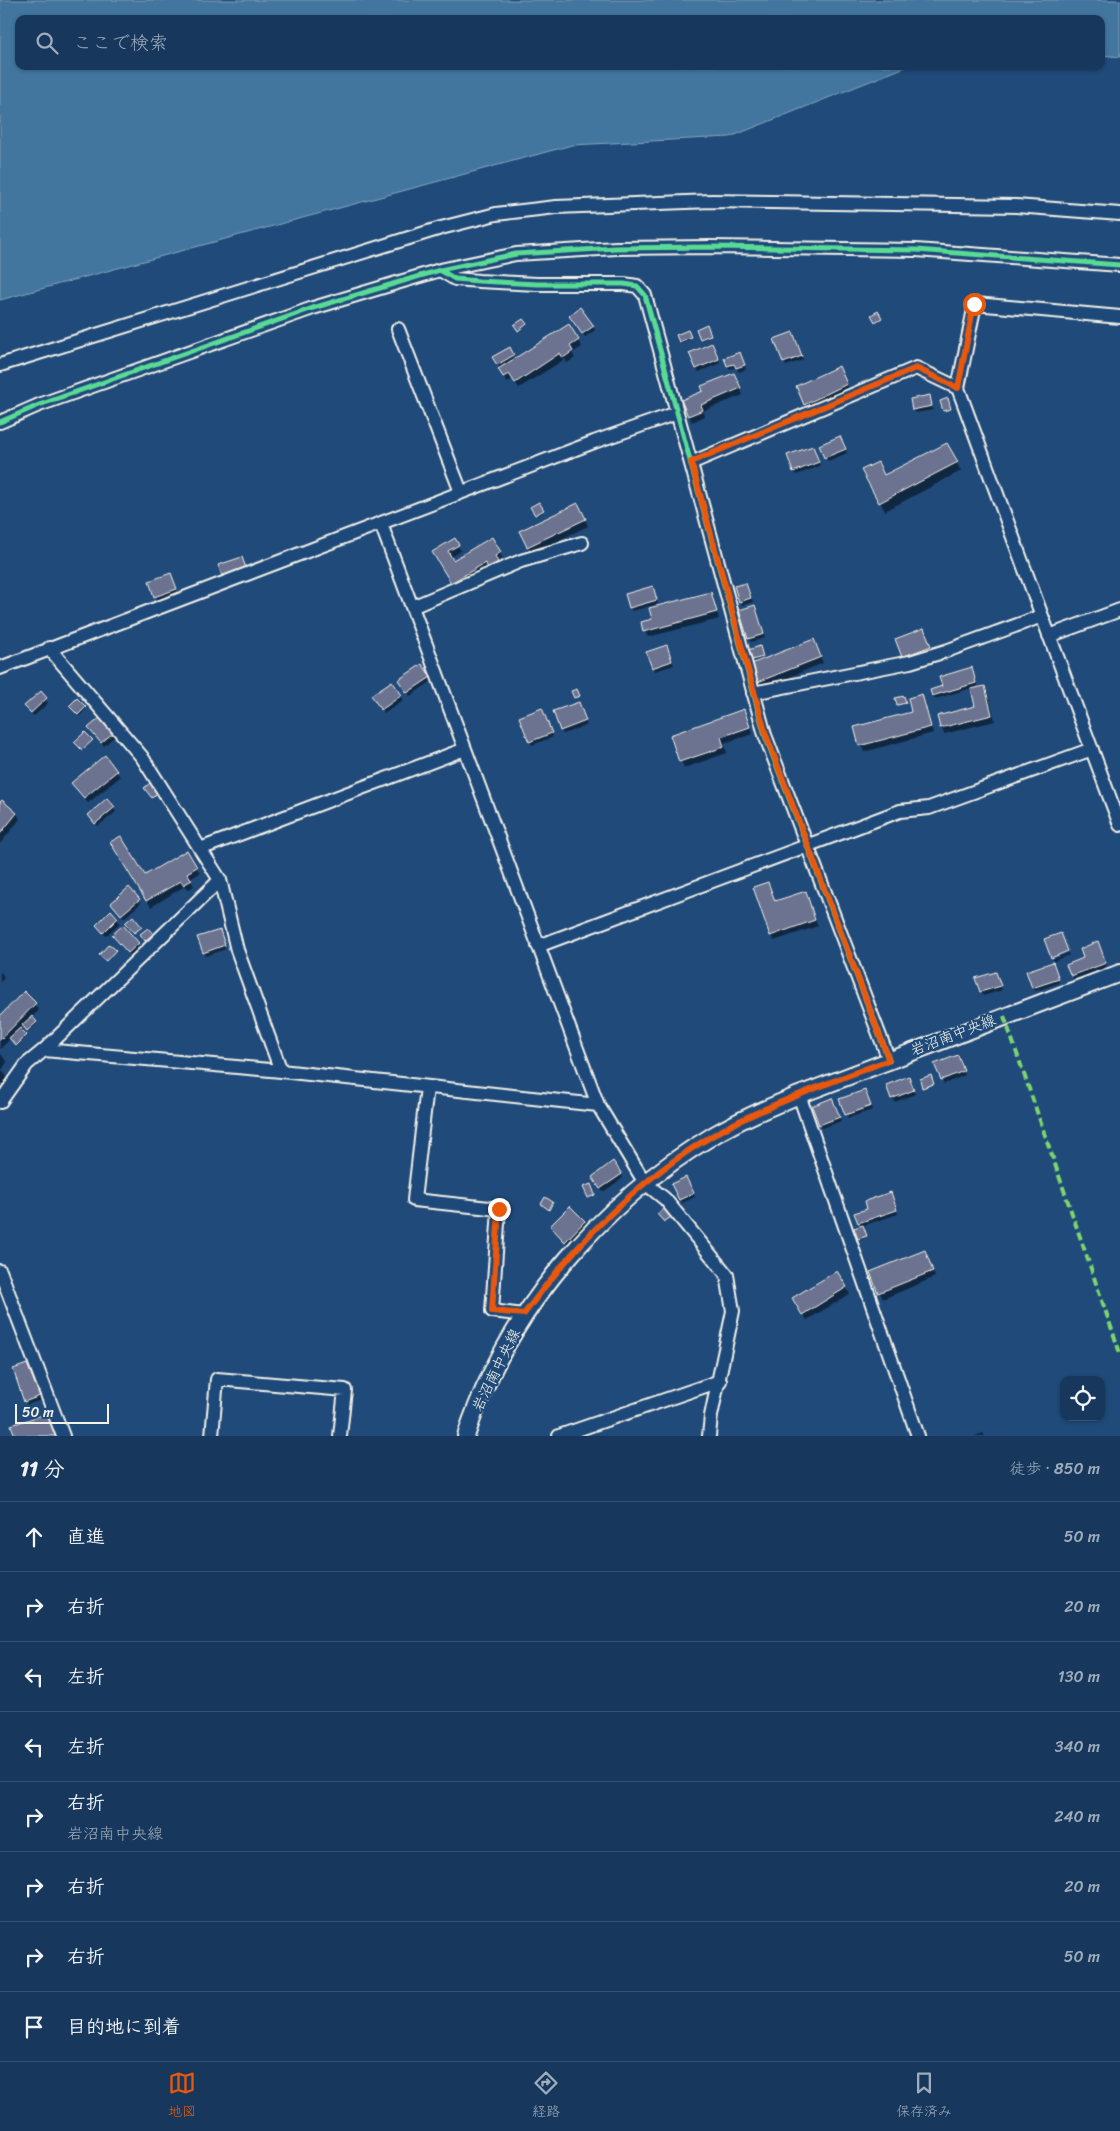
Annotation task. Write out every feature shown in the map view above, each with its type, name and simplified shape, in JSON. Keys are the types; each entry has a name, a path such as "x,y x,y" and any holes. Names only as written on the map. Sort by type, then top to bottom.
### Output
{"street":[{"path":"0,365 441,228 496,214 556,207 712,201 1016,206 1120,214"},
{"path":"0,422 38,405 313,308 440,270 516,254 616,248 711,247 916,250 1120,265"},
{"path":"440,270 455,279 479,281 637,286 645,295 766,735 889,1060"},
{"path":"1120,317 974,304 958,388 1120,825"},
{"path":"398,329 461,492"},
{"path":"691,462 916,368 958,388"},
{"path":"0,668 461,492 678,413"},
{"path":"381,524 598,1105 645,1183 665,1199 727,1275 733,1311 720,1381 711,1416 709,1436"},
{"path":"412,607 521,561 582,543"},
{"path":"1049,636 1120,610"},
{"path":"753,693 910,662 1042,616"},
{"path":"50,648 142,757 220,880 237,950 281,1071"},
{"path":"200,849 465,749"},
{"path":"538,946 900,811 929,808 1092,749"},
{"path":"0,1102 26,1064 44,1050 220,880"},
{"name":"岩沼南中央線","path":"466,1436 490,1376 524,1314 566,1260 645,1183 678,1158 714,1135 753,1114 889,1060 1120,973"},
{"path":"44,1050 281,1071 598,1105"},
{"path":"428,1087 414,1200 499,1209 492,1311 524,1314"},
{"path":"799,1095 918,1436"},
{"path":"0,1271 63,1436"},
{"path":"212,1436 217,1379 345,1390 340,1436"},
{"path":"559,1436 720,1381"}],"water":[{"path":"0,0 1120,0 1120,57 1105,55 1105,15 15,15 15,70 898,70 730,137 572,145 0,300"}],"building":[{"path":"580,307 594,326 582,334 569,316"},
{"path":"878,311 882,318 875,322 871,315"},
{"path":"523,319 527,324 518,331 514,325"},
{"path":"569,324 579,340 570,346 573,351 563,358 560,353 515,383 509,374 503,377 498,369"},
{"path":"707,324 711,335 700,339 696,329"},
{"path":"688,330 691,337 679,342 676,335"},
{"path":"793,332 802,356 783,363 774,339"},
{"path":"712,343 719,359 696,369 689,353"},
{"path":"510,347 514,355 497,365 492,357"},
{"path":"740,352 745,365 736,368 734,364 727,366 724,358"},
{"path":"839,366 847,384 804,405 796,386"},
{"path":"734,373 741,388 701,405 703,410 688,416 681,400 703,391 701,386"},
{"path":"930,395 932,406 912,410 910,399"},
{"path":"948,398 951,409 943,411 940,401"},
{"path":"840,436 846,449 824,458 819,445"},
{"path":"947,443 958,462 879,503 861,470 878,462 884,475"},
{"path":"813,446 819,462 793,472 787,455"},
{"path":"539,502 544,510 535,515 530,507"},
{"path":"578,503 586,519 527,547 519,531"},
{"path":"492,537 501,552 495,556 498,562 488,568 485,563 451,583 432,552 455,538 459,545 448,551 453,560"},
{"path":"242,557 246,568 222,576 218,565"},
{"path":"171,573 177,589 154,597 149,581"},
{"path":"746,583 751,598 739,602 734,586"},
{"path":"653,586 657,600 629,608 625,594"},
{"path":"711,592 717,612 643,632 641,622 652,619 649,608"},
{"path":"755,605 764,634 748,639 739,610"},
{"path":"924,628 931,646 902,657 895,639"},
{"path":"814,639 821,657 758,682 751,664"},
{"path":"667,645 672,661 652,668 646,652"},
{"path":"760,646 763,657 752,660 748,650"},
{"path":"422,664 431,677 407,693 398,680"},
{"path":"972,667 976,683 932,696 930,690 942,686 939,677"},
{"path":"392,681 402,695 381,710 371,695"},
{"path":"985,686 992,715 940,728 937,716 975,706 971,689"},
{"path":"577,689 580,696 574,698 571,691"},
{"path":"41,691 47,698 31,713 24,706"},
{"path":"922,694 931,727 859,746 854,727 911,712 908,698"},
{"path":"904,696 906,703 897,705 895,698"},
{"path":"77,698 86,707 78,715 69,706"},
{"path":"579,702 586,721 560,731 553,711"},
{"path":"542,708 552,733 529,742 519,717"},
{"path":"744,709 750,727 721,737 724,747 679,762 670,735"},
{"path":"101,717 114,732 101,743 88,728"},
{"path":"85,732 93,740 82,750 74,742"},
{"path":"105,755 117,771 84,798 71,783"},
{"path":"150,783 158,792 152,798 144,788"},
{"path":"107,798 115,807 95,824 88,815"},
{"path":"2,800 17,813 0,834 0,802"},
{"path":"121,836 145,875 187,850 197,867 187,873 192,880 183,885 181,881 146,901 110,842"},
{"path":"768,882 775,901 806,891 815,920 770,936 753,887"},
{"path":"129,887 140,899 121,915 111,903"},
{"path":"111,910 118,918 103,933 96,925"},
{"path":"133,916 142,927 134,933 125,923"},
{"path":"123,925 139,943 128,953 112,935"},
{"path":"148,928 153,934 145,941 140,934"},
{"path":"220,930 225,945 203,953 197,937"},
{"path":"1061,933 1068,951 1051,958 1044,939"},
{"path":"1098,941 1106,963 1071,976 1066,965 1083,958 1080,949"},
{"path":"109,944 116,950 106,961 99,955"},
{"path":"1053,962 1059,979 1032,988 1026,971"},
{"path":"996,972 1001,986 980,992 975,978"},
{"path":"24,991 36,1003 0,1040 0,1016"},
{"path":"32,1016 37,1022 27,1031 22,1025"},
{"path":"20,1028 27,1035 16,1046 9,1038"},
{"path":"958,1055 964,1071 941,1080 934,1064"},
{"path":"931,1075 934,1084 922,1088 920,1079"},
{"path":"909,1076 914,1090 891,1099 886,1085"},
{"path":"865,1090 871,1106 845,1115 839,1099"},
{"path":"832,1098 840,1117 819,1125 812,1106"},
{"path":"613,1161 622,1174 600,1189 592,1177"},
{"path":"686,1177 694,1193 679,1200 671,1184"},
{"path":"591,1184 595,1195 588,1198 583,1187"},
{"path":"891,1192 897,1210 858,1223 854,1213 867,1209 865,1201"},
{"path":"545,1197 553,1202 549,1210 541,1204"},
{"path":"570,1206 585,1221 565,1242 550,1226"},
{"path":"664,1208 671,1217 664,1222 657,1214"},
{"path":"863,1225 867,1236 858,1239 854,1228"},
{"path":"925,1250 933,1271 878,1293 870,1272"},
{"path":"837,1271 847,1287 802,1315 792,1298"},
{"path":"27,1364 40,1396 24,1402 13,1369"},
{"path":"49,1413 56,1436 15,1436 11,1425"}],"marked path":[{"path":"1004,1016 1120,1353"}],"cycle path":[{"path":"0,422 39,405 313,308 440,270 516,254 616,248 711,247 916,250 1120,265"},
{"path":"440,270 455,279 479,281 537,284 624,284 637,286 645,295 765,735 889,1060"}],"route":[{"path":"499,1209 492,1311 524,1314 566,1260 597,1227 645,1183 678,1158 714,1135 753,1114 889,1060 766,735 691,462 916,368 958,388 974,304"}]}
